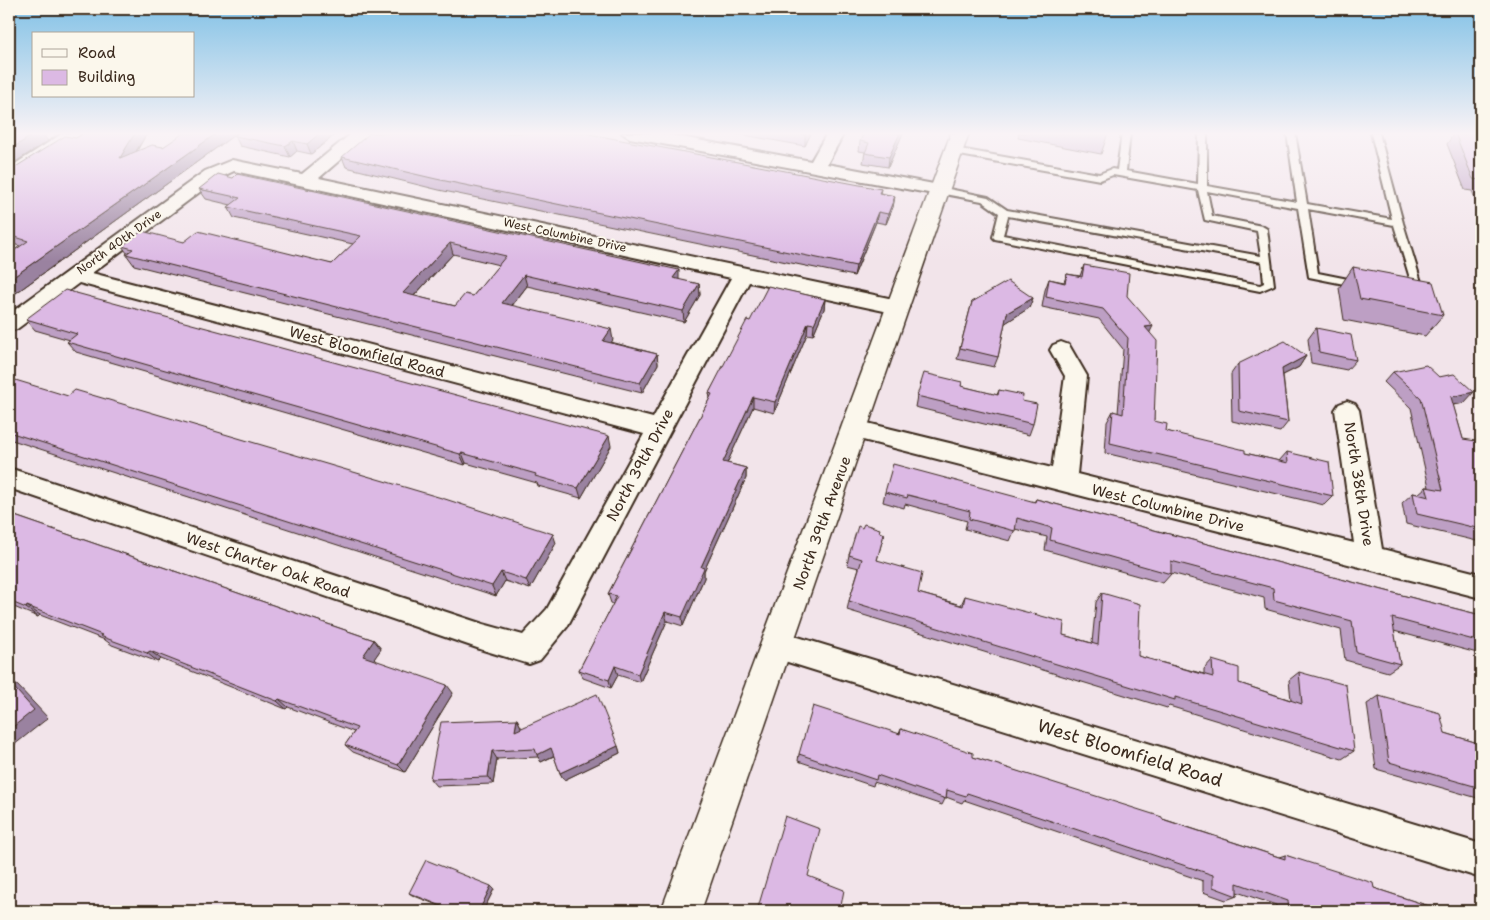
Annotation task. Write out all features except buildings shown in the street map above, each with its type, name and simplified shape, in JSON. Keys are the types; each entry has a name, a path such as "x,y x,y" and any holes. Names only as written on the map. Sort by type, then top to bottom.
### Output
{"street":[{"name":"North 40th Drive","path":"9,324 210,176"},
{"name":"West Columbine Drive","path":"286,176 898,307"},
{"path":"306,180 311,176"},
{"path":"860,176 939,190"},
{"name":"North 39th Avenue","path":"681,911 856,430 944,176"},
{"name":"North 39th Drive","path":"529,650 557,618 743,274"},
{"name":"West Bloomfield Road","path":"75,275 659,429"},
{"path":"1062,350 1076,376 1063,482"},
{"name":"North 38th Drive","path":"1347,410 1370,558"},
{"name":"West Columbine Drive","path":"856,430 1481,586"},
{"name":"West Charter Oak Road","path":"9,478 483,637 529,650"},
{"name":"West Bloomfield Road","path":"778,645 1481,861"}],"lane":[{"path":"1137,176 1398,223"},
{"path":"1004,212 998,237 1260,288 1269,285 1262,229 1208,218 1202,188 1202,176"},
{"path":"1296,176 1313,275 1372,286"},
{"path":"1386,176 1398,223 1421,295 1411,293"},
{"path":"939,190 985,199 1004,212 1267,260"}]}
